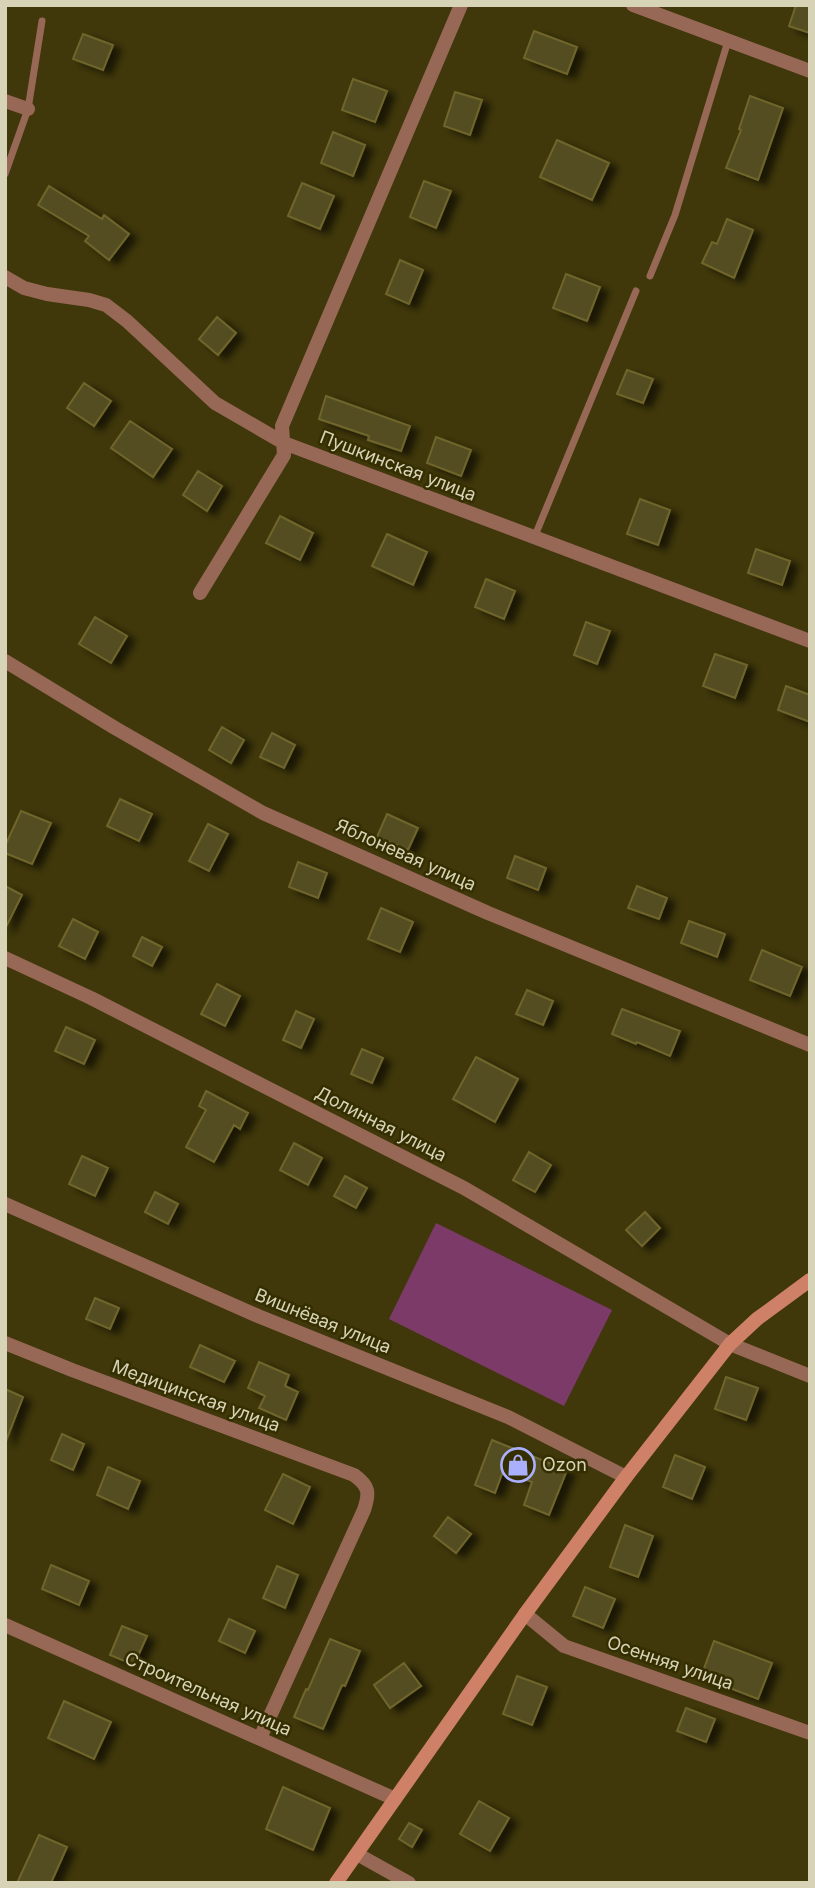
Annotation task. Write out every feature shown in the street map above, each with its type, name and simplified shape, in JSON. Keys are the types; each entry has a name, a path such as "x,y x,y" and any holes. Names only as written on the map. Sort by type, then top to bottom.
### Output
{"street":[{"path":"200,593 284,454 282,426 461,5"},
{"path":"633,5 810,71"},
{"path":"5,101 28,109"},
{"name":"Пушкинская улица","path":"5,277 24,288 106,305 127,321 215,403 284,443 810,641"},
{"name":"Яблоневая улица","path":"5,661 263,813 488,913 810,1045"},
{"name":"Долинная улица","path":"5,958 91,998 464,1188 730,1344 810,1376"},
{"name":"Вишнёвая улица","path":"5,1204 258,1316 508,1416 626,1477"},
{"path":"336,1883 525,1614 626,1477 730,1344 810,1280"},
{"name":"Медицинская улица","path":"5,1343 355,1475 364,1482 368,1490 365,1510 260,1738"},
{"name":"Осенняя улица","path":"525,1614 564,1646 810,1733"},
{"name":"Строительная улица","path":"5,1625 395,1799"},
{"path":"357,1854 409,1883"}],"lane":[{"path":"5,174 28,109 42,21"},
{"path":"650,276 675,215 728,41"},
{"path":"534,539 636,291"}],"shaded area":[{"path":"436,1223 612,1310 564,1406 389,1319"}],"building":[{"path":"796,5 810,5 810,33 789,26"},
{"path":"534,31 577,47 567,74 524,58"},
{"path":"83,34 113,45 103,70 73,59"},
{"path":"353,79 387,91 375,122 342,110"},
{"path":"455,92 482,100 470,135 444,126"},
{"path":"750,96 783,108 758,180 726,168 741,130 739,129"},
{"path":"333,132 365,145 353,176 321,163"},
{"path":"557,140 609,163 592,200 540,177"},
{"path":"424,181 451,191 436,228 410,217"},
{"path":"302,183 334,196 320,229 288,216"},
{"path":"49,186 102,219 104,215 129,234 109,260 85,241 89,236 38,205"},
{"path":"727,219 753,230 734,278 702,263 712,242 717,244"},
{"path":"400,260 423,270 409,304 386,294"},
{"path":"566,274 600,287 587,321 553,308"},
{"path":"217,317 236,333 218,355 199,339"},
{"path":"627,370 653,379 643,403 617,394"},
{"path":"84,383 111,401 94,426 67,408"},
{"path":"326,396 410,426 401,451 368,440 369,436 319,419"},
{"path":"130,421 172,449 153,477 111,448"},
{"path":"436,437 471,450 461,476 427,463"},
{"path":"198,471 222,486 207,511 183,495"},
{"path":"640,499 670,510 658,545 627,534"},
{"path":"280,516 313,533 300,560 266,543"},
{"path":"387,534 427,552 413,585 372,566"},
{"path":"756,549 790,561 782,585 748,573"},
{"path":"486,579 515,591 504,619 475,607"},
{"path":"95,617 127,636 111,663 79,644"},
{"path":"586,622 610,631 597,664 574,655"},
{"path":"715,654 747,665 735,698 703,686"},
{"path":"786,686 810,695 810,722 778,710"},
{"path":"222,727 244,740 231,763 209,750"},
{"path":"272,733 295,745 284,768 260,757"},
{"path":"120,799 152,814 139,841 107,826"},
{"path":"21,811 51,823 32,864 5,853 5,846"},
{"path":"387,814 418,828 408,850 377,837"},
{"path":"208,824 228,834 209,871 189,861"},
{"path":"515,856 546,868 538,890 507,878"},
{"path":"298,862 327,873 318,898 289,887"},
{"path":"5,886 22,895 5,929"},
{"path":"637,886 667,898 659,919 628,908"},
{"path":"381,908 413,922 400,952 368,939"},
{"path":"73,919 98,932 85,959 59,946"},
{"path":"689,921 725,934 717,957 681,943"},
{"path":"142,937 162,947 152,966 133,956"},
{"path":"762,950 802,967 790,996 750,980"},
{"path":"217,984 240,996 225,1026 201,1014"},
{"path":"527,990 553,1001 543,1025 516,1014"},
{"path":"622,1009 680,1031 670,1056 612,1034"},
{"path":"296,1011 314,1019 301,1048 283,1040"},
{"path":"66,1027 95,1040 84,1064 55,1051"},
{"path":"362,1049 383,1058 372,1083 351,1074"},
{"path":"476,1057 518,1079 495,1122 453,1099"},
{"path":"206,1091 248,1113 240,1129 234,1125 214,1162 186,1147 206,1110 199,1106"},
{"path":"294,1143 322,1158 308,1185 280,1170"},
{"path":"529,1152 551,1165 535,1192 513,1180"},
{"path":"82,1156 108,1168 95,1196 69,1184"},
{"path":"345,1176 367,1188 356,1208 334,1196"},
{"path":"155,1192 178,1204 168,1224 145,1212"},
{"path":"645,1212 660,1228 642,1246 626,1230"},
{"path":"95,1298 119,1308 110,1329 86,1319"},
{"path":"200,1345 235,1361 224,1382 190,1367"},
{"path":"259,1362 289,1375 285,1386 298,1392 286,1420 259,1408 265,1396 248,1388"},
{"path":"726,1377 758,1388 746,1420 715,1409"},
{"path":"5,1389 23,1397 6,1441 5,1441"},
{"path":"62,1434 84,1444 73,1470 51,1460"},
{"path":"492,1440 567,1470 549,1515 524,1505 532,1482 503,1471 495,1493 475,1485"},
{"path":"675,1455 705,1467 692,1499 663,1487"},
{"path":"108,1467 140,1481 128,1509 97,1495"},
{"path":"283,1474 310,1487 293,1524 265,1510"},
{"path":"448,1517 471,1534 456,1553 434,1536"},
{"path":"625,1525 653,1536 638,1577 610,1567"},
{"path":"51,1565 89,1581 79,1605 42,1589"},
{"path":"277,1566 298,1575 285,1608 263,1598"},
{"path":"585,1587 615,1599 603,1628 573,1616"},
{"path":"229,1619 255,1631 245,1653 219,1641"},
{"path":"122,1626 147,1636 134,1665 110,1655"},
{"path":"330,1639 360,1651 323,1729 294,1717"},
{"path":"714,1641 772,1663 758,1699 701,1677"},
{"path":"404,1663 421,1686 390,1708 374,1685"},
{"path":"517,1676 547,1687 532,1725 503,1714"},
{"path":"64,1701 111,1722 94,1759 48,1738"},
{"path":"686,1708 715,1719 706,1742 677,1731"},
{"path":"283,1787 330,1808 313,1850 266,1829"},
{"path":"479,1801 509,1818 490,1851 460,1834"},
{"path":"409,1823 422,1830 412,1847 399,1839"},
{"path":"39,1835 67,1847 51,1883 17,1883"}],"place":[{"name":"Ozon","path":"518,1465"}]}
